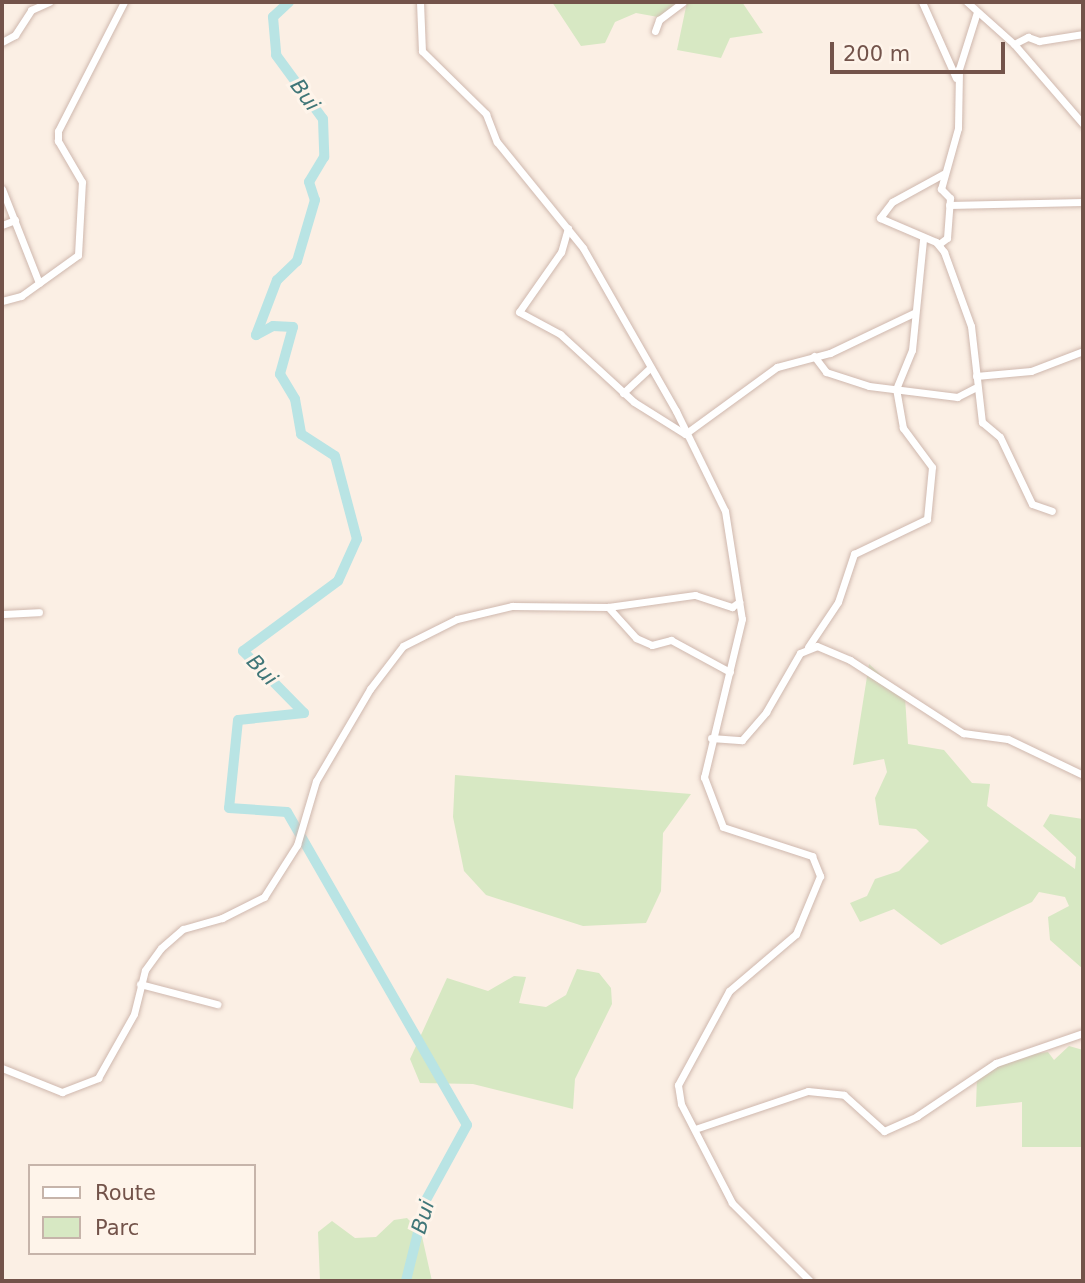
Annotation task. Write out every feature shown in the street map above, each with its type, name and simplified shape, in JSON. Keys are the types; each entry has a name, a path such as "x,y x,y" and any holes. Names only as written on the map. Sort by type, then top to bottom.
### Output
{"street":[{"path":"2,42 18,31 31,10 49,2"},
{"path":"2,301 39,283 79,251 82,182 58,141 58,131 124,2"},
{"path":"420,2 422,51 486,114 497,142 568,228 650,368 724,511 743,618 711,738 704,777 723,827 812,856 820,876 796,933 729,991 678,1085 681,1104 732,1203 810,1281"},
{"path":"655,31 659,20 682,2"},
{"path":"922,2 949,53 962,96"},
{"path":"939,244 947,239 950,205 941,188 962,96 959,69 974,5"},
{"path":"974,5 1014,44 1083,124"},
{"path":"1014,44 1028,37 1039,41 1083,34"},
{"path":"943,174 892,202 880,218 939,244 962,293 982,422 1000,436 1032,505 1052,511"},
{"path":"2,189 39,283"},
{"path":"950,205 1083,202"},
{"path":"2,225 15,220"},
{"path":"568,228 558,256 519,312 560,334 623,393 685,434"},
{"path":"711,738 742,740 838,602 854,554 927,519 932,467 903,428 896,389 912,350 923,239"},
{"path":"685,434 777,367 814,356 914,313"},
{"path":"976,376 1031,371 1083,351"},
{"path":"814,356 826,372 842,379 957,397 975,388"},
{"path":"623,393 650,368"},
{"path":"2,1068 62,1092 92,1083 134,1014 140,984 152,959 183,929 222,918 264,897 297,845 316,781 370,688 402,646 486,610 608,607 688,595 707,596 732,607 740,603"},
{"path":"608,607 636,638 652,645 671,640 730,672"},
{"path":"2,614 39,612"},
{"path":"807,647 850,660 963,733 1008,739 1083,775"},
{"path":"140,984 217,1004"},
{"path":"695,1129 808,1091 845,1095 884,1131 917,1116 996,1063 1083,1033"},
{"path":"797,1281 802,1273"}],"green space":[{"path":"552,2 680,2 658,17 636,13 615,22 605,43 581,46"},
{"path":"687,2 742,2 763,33 730,38 721,58 677,50"},
{"path":"869,664 905,697 908,744 944,750 972,783 990,784 987,806 1075,869 1076,857 1043,826 1050,814 1083,819 1083,969 1050,940 1048,917 1069,906 1065,897 1039,892 1032,902 941,945 894,909 860,922 850,903 867,896 875,879 899,871 929,841 916,829 879,825 875,798 887,772 884,759 853,765"},
{"path":"455,775 691,794 663,833 661,891 646,923 583,926 486,895 464,871 453,817"},
{"path":"577,969 599,973 611,988 612,1004 575,1079 573,1109 473,1084 420,1083 410,1059 447,978 488,991 514,976 526,977 519,1003 546,1007 566,995"},
{"path":"1069,1046 1083,1050 1083,1147 1022,1147 1022,1102 976,1107 977,1076 1014,1056 1048,1052 1054,1060"},
{"path":"407,1218 421,1232 432,1281 320,1281 318,1232 332,1221 355,1238 376,1237 394,1220"}],"waterway":[{"name":"Bui","path":"289,2 273,17 276,55 323,119 324,157 309,182 315,200 297,261 277,280 256,335 273,326 293,327 280,374 295,399 301,434 335,456 357,539 338,581 243,651 304,713 238,720 229,808 287,812 467,1125 426,1200 406,1281"}]}
